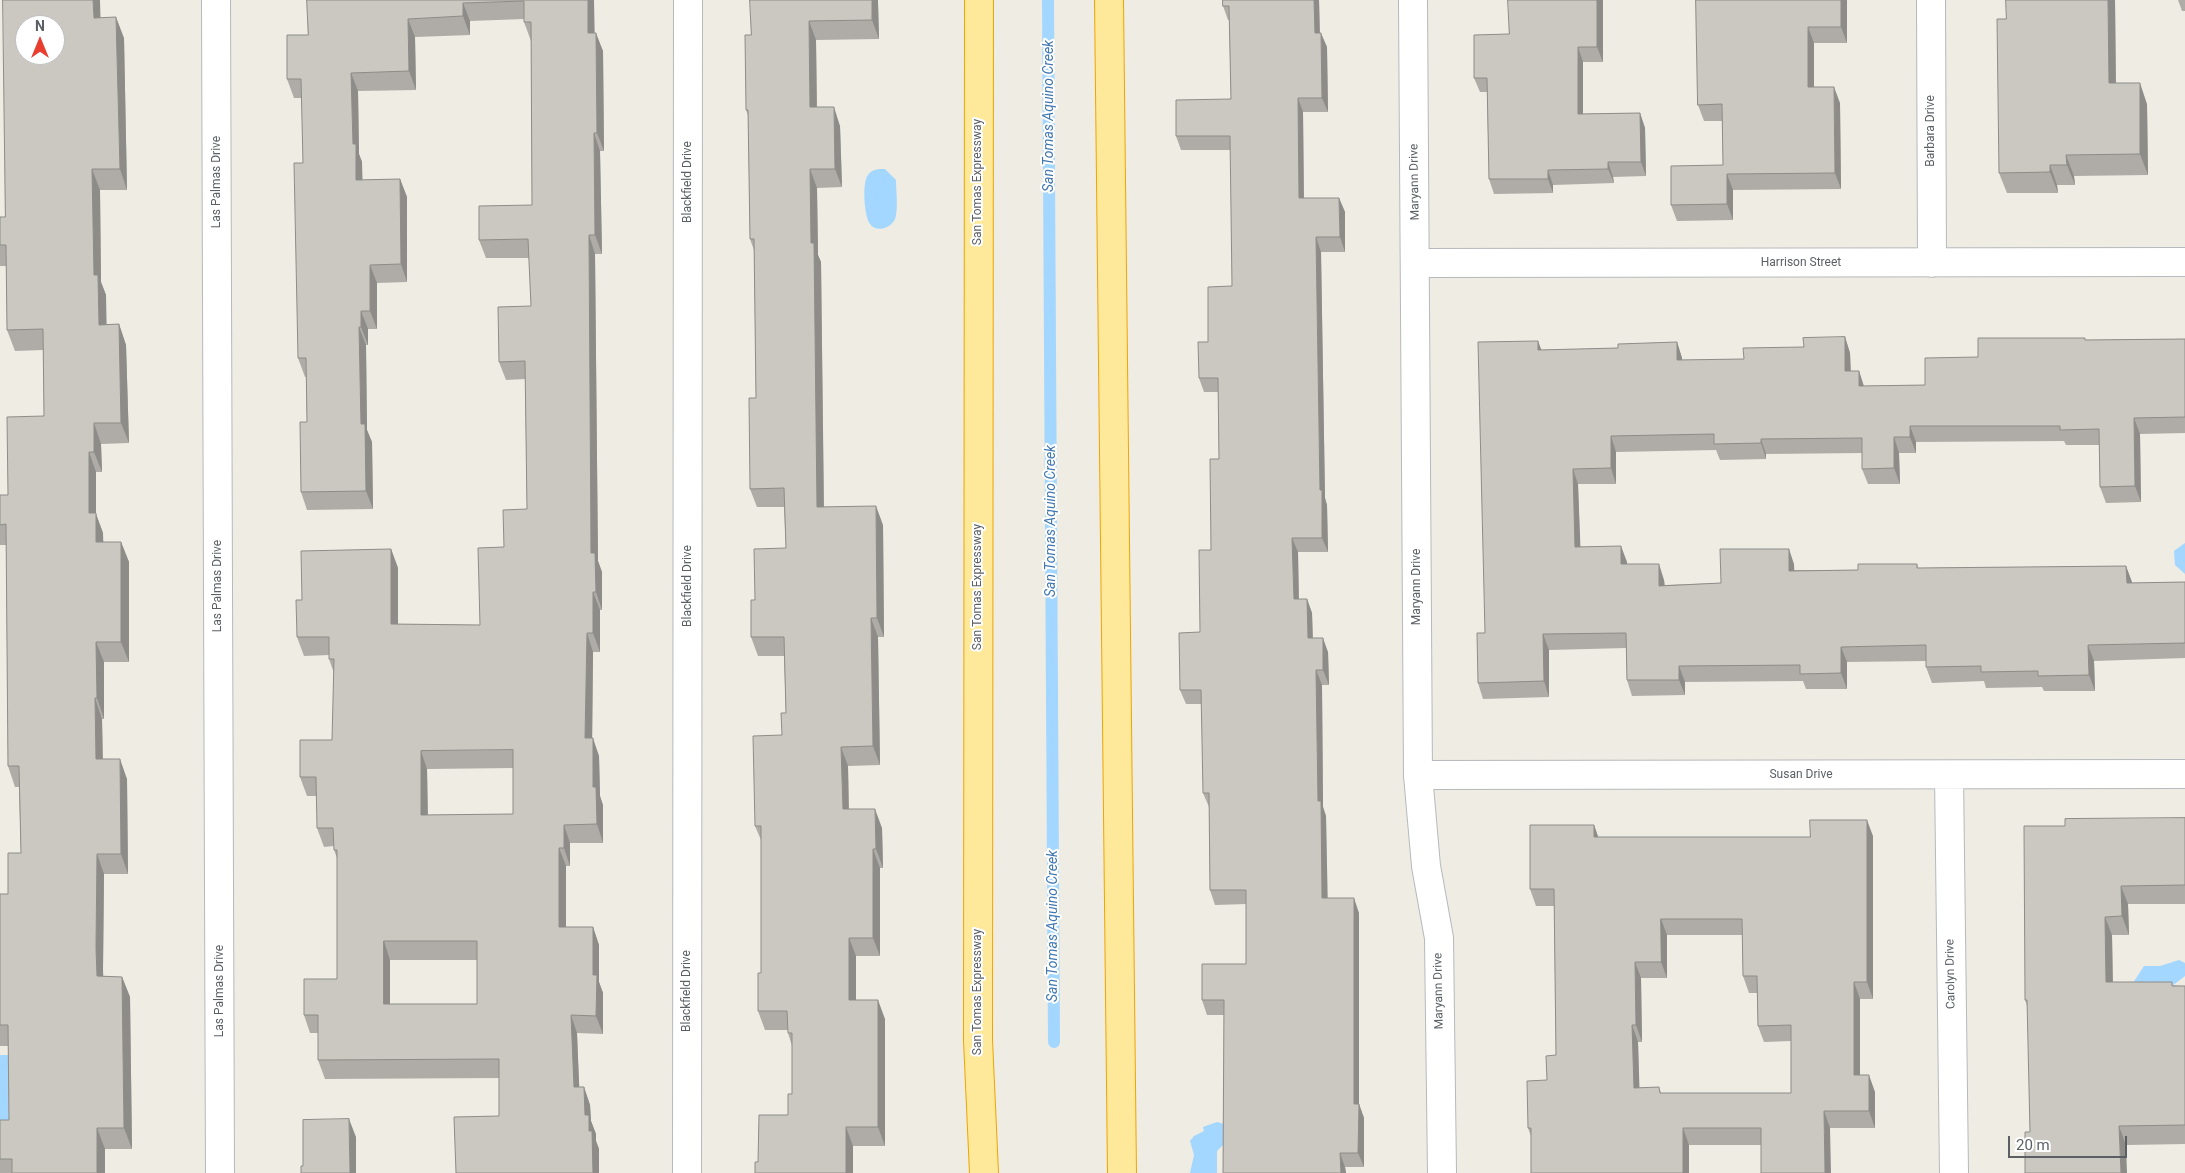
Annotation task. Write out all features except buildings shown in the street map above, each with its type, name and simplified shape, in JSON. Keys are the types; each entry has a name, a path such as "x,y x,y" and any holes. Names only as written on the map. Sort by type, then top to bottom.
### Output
{"highway":[{"name":"San Tomas Expressway","path":"979,0 978,1040 984,1173"},
{"path":"1109,0 1122,1173"}],"street":[{"name":"Las Palmas Drive","path":"216,0 220,1173"},
{"name":"Blackfield Drive","path":"687,1173 688,0"},
{"name":"Maryann Drive","path":"1413,0 1418,775 1426,866 1438,938 1442,1173"},
{"name":"Barbara Drive","path":"1931,0 1932,263"},
{"name":"Harrison Street","path":"1416,263 2185,262"},
{"name":"Susan Drive","path":"1418,775 2185,774"},
{"name":"Carolyn Drive","path":"1949,775 1954,1173"}],"water":[{"path":"878,169 885,169 896,180 897,202 895,219 889,226 881,229 873,227 868,220 864,199 865,184 868,175 872,172"},
{"path":"2185,543 2185,574 2175,565 2174,551"},
{"path":"2179,960 2185,963 2185,976 2172,986 2131,986 2144,966 2160,966"},
{"path":"0,1055 23,1055 11,1122 0,1121"},
{"path":"1217,1122 1228,1125 1223,1145 1217,1151 1217,1173 1190,1173 1194,1155 1190,1141 1194,1136 1204,1131 1203,1127"}],"waterway":[{"name":"San Tomas Aquino Creek","path":"1048,0 1054,1042"}]}
